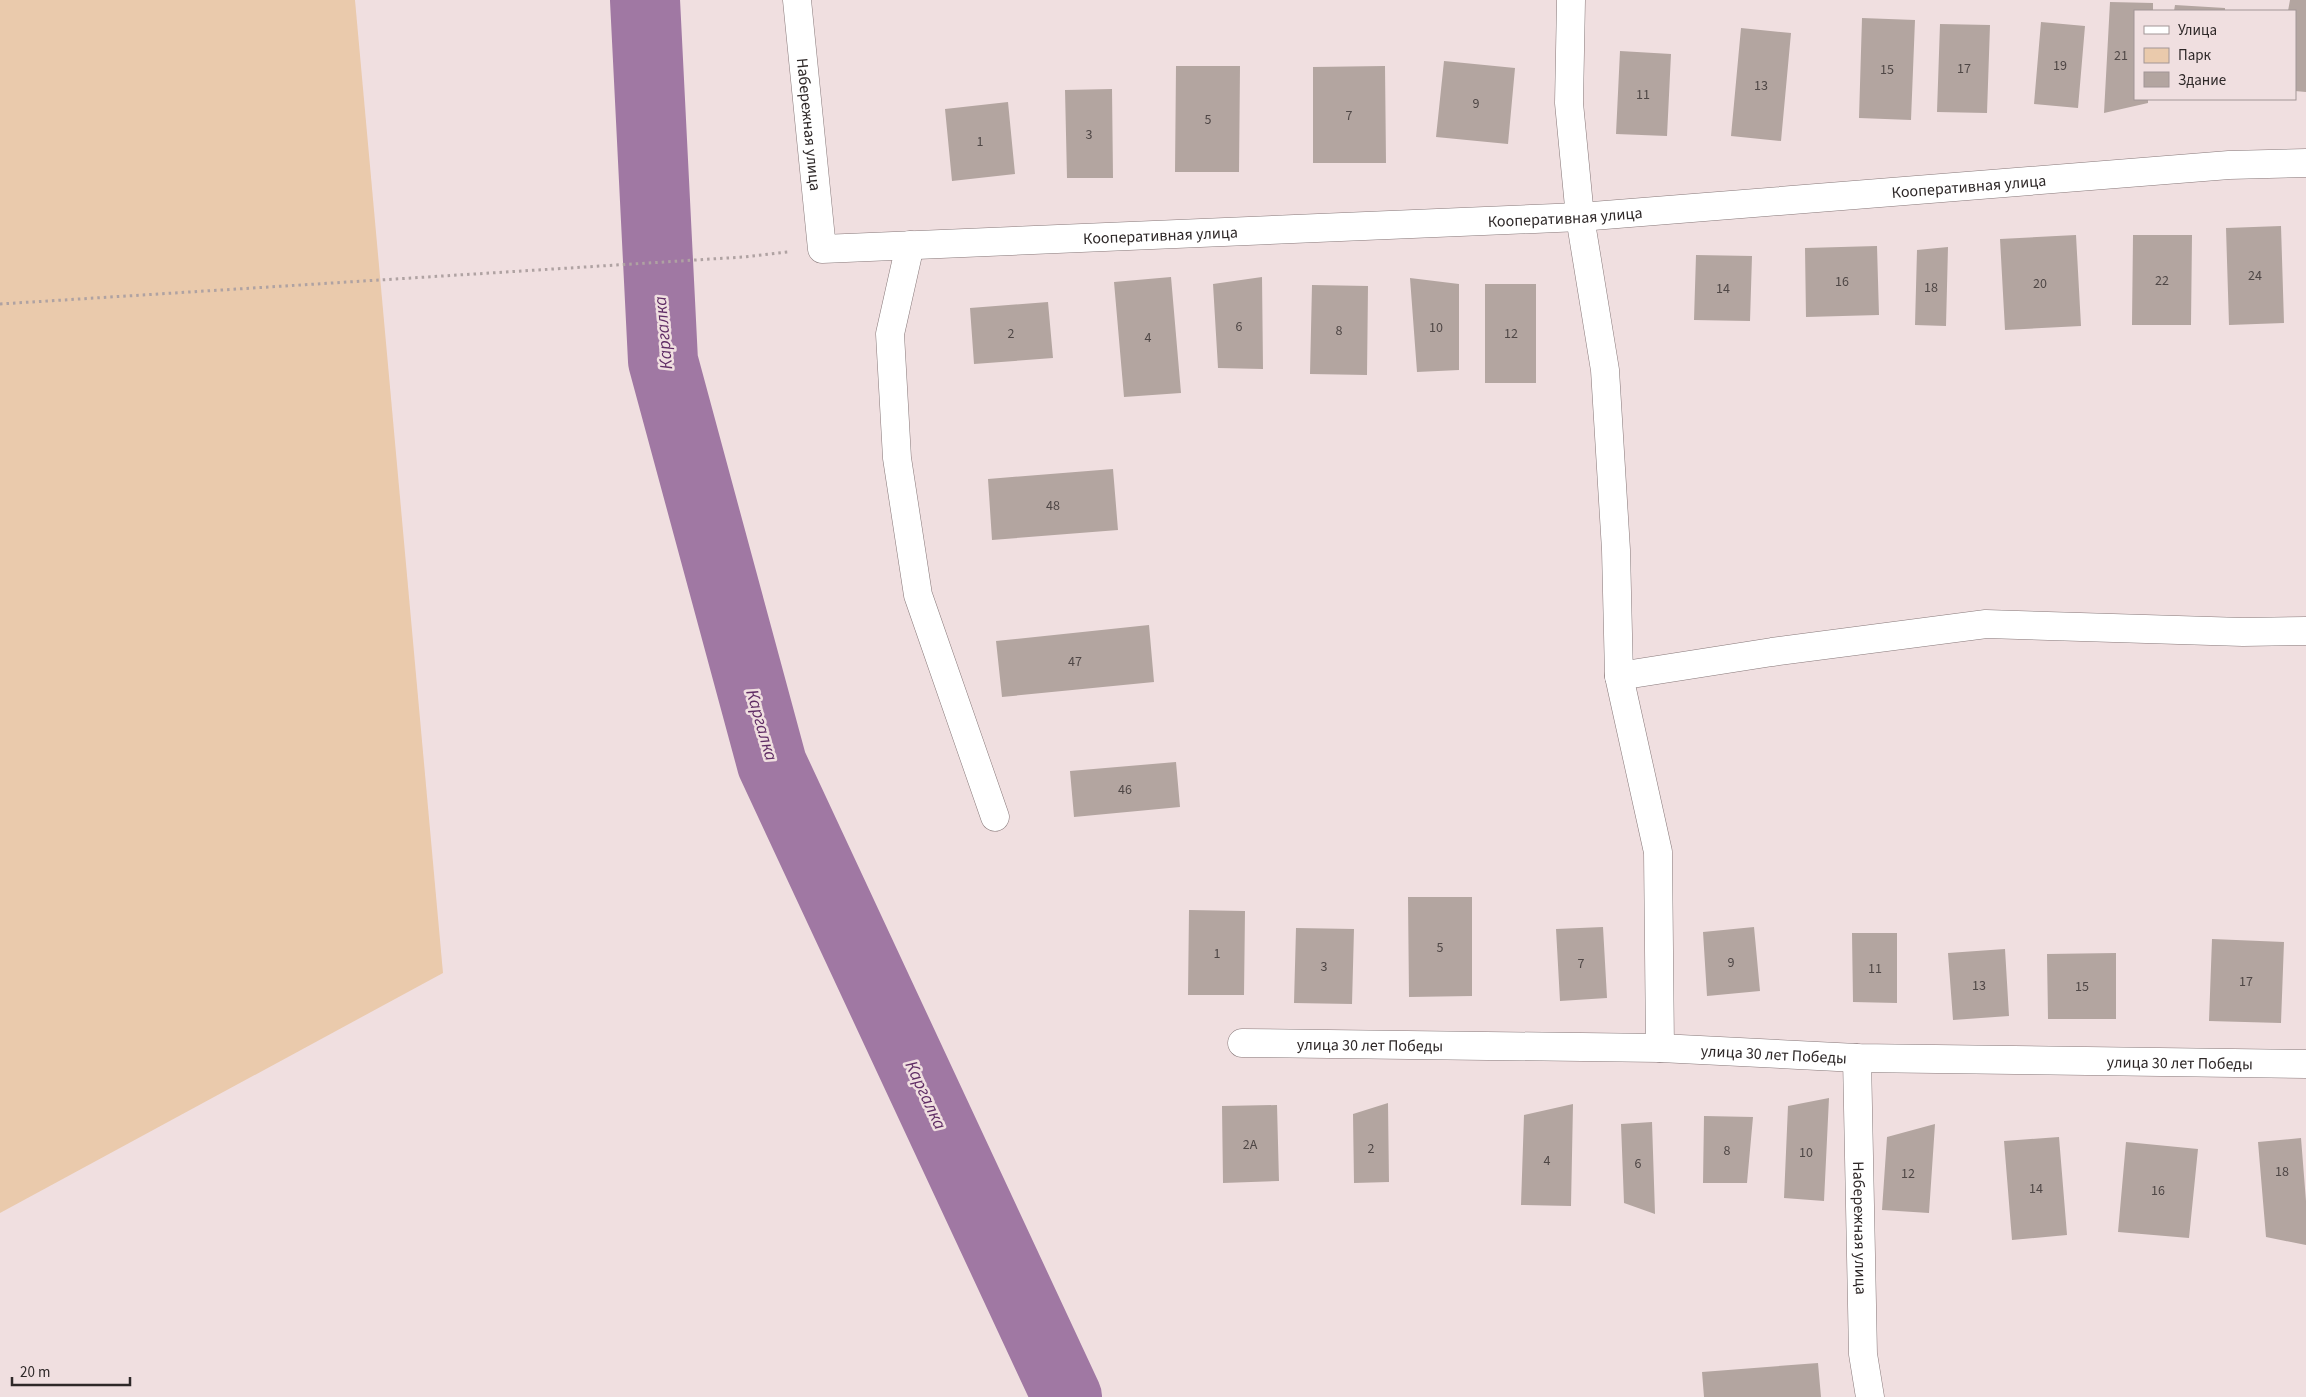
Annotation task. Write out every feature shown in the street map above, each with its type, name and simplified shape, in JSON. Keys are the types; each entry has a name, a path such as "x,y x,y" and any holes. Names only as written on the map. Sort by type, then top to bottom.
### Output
{"street":[{"name":"Набережная улица","path":"797,0 822,249"},
{"path":"1571,0 1570,103 1580,217 1605,370 1616,550 1618,676 1658,852 1660,1048"},
{"name":"Кооперативная улица","path":"822,249 1580,217 2230,165 2306,163"},
{"path":"910,245 890,334 897,458 918,595 996,817"},
{"path":"1618,676 1772,652 1986,624 2242,632 2306,631"},
{"name":"улица 30 лет Победы","path":"1242,1043 1660,1048 1857,1058 2306,1064"},
{"name":"Набережная улица","path":"1857,1058 1863,1354 1870,1397"}],"path":[{"path":"0,304 207,289 743,257 822,249"}],"green space":[{"path":"0,0 355,0 443,973 0,1213"}],"building":[{"path":"2290,0 2306,0 2306,92 2296,91 2296,10 2288,10"},
{"path":"2110,2 2153,3 2153,10 2134,10 2134,100 2148,100 2148,103 2104,113"},
{"path":"2175,5 2225,8 2225,10 2174,10"},
{"path":"1862,18 1915,20 1911,120 1859,118"},
{"path":"2041,22 2085,26 2078,108 2034,104"},
{"path":"1940,24 1990,25 1987,113 1937,112"},
{"path":"1741,28 1791,33 1781,141 1731,136"},
{"path":"1620,51 1671,54 1667,136 1616,134"},
{"path":"1444,61 1515,68 1508,144 1436,137"},
{"path":"1176,66 1240,66 1239,172 1175,172"},
{"path":"1385,66 1386,163 1313,163 1313,67"},
{"path":"1112,89 1113,178 1067,178 1065,90"},
{"path":"1008,102 1015,174 952,181 945,109"},
{"path":"2281,226 2284,323 2229,325 2226,228"},
{"path":"2076,235 2081,326 2005,330 2000,239"},
{"path":"2133,235 2192,235 2191,325 2132,325"},
{"path":"1877,246 1879,315 1806,317 1805,248"},
{"path":"1948,247 1946,326 1915,325 1917,250"},
{"path":"1696,255 1752,256 1750,321 1694,320"},
{"path":"1171,277 1181,393 1124,397 1114,282"},
{"path":"1262,277 1263,369 1218,368 1213,284"},
{"path":"1410,278 1459,284 1459,370 1417,372"},
{"path":"1485,284 1536,284 1536,383 1485,383"},
{"path":"1312,285 1368,286 1367,375 1310,374"},
{"path":"1048,302 1053,358 974,364 970,308"},
{"path":"1113,469 1118,530 992,540 988,479"},
{"path":"1149,625 1154,682 1002,697 996,641"},
{"path":"1176,762 1180,807 1074,817 1070,771"},
{"path":"1408,897 1472,897 1472,996 1409,997"},
{"path":"1189,910 1245,911 1244,995 1188,995"},
{"path":"1603,927 1607,998 1560,1001 1556,929"},
{"path":"1754,927 1760,991 1707,996 1703,932"},
{"path":"1296,928 1354,929 1352,1004 1294,1003"},
{"path":"1852,933 1897,933 1897,1003 1853,1002"},
{"path":"2212,939 2284,942 2281,1023 2209,1021"},
{"path":"2005,949 2009,1016 1953,1020 1948,953"},
{"path":"2116,953 2116,1019 2048,1019 2047,954"},
{"path":"1829,1098 1824,1201 1784,1198 1788,1106"},
{"path":"1388,1103 1389,1182 1354,1183 1353,1114"},
{"path":"1573,1104 1571,1206 1521,1205 1524,1115"},
{"path":"1277,1105 1279,1181 1223,1183 1222,1106"},
{"path":"1704,1116 1753,1117 1747,1183 1703,1183"},
{"path":"1652,1122 1655,1214 1624,1203 1621,1124"},
{"path":"1935,1124 1929,1213 1882,1210 1887,1137"},
{"path":"2059,1137 2067,1235 2012,1240 2004,1141"},
{"path":"2301,1138 2306,1201 2306,1245 2266,1237 2258,1142"},
{"path":"2126,1142 2198,1149 2189,1238 2118,1232"},
{"path":"1818,1363 1821,1397 1704,1397 1702,1372"}],"waterway":[{"name":"Каргалка","path":"645,0 663,361 772,764 1067,1397"}]}
